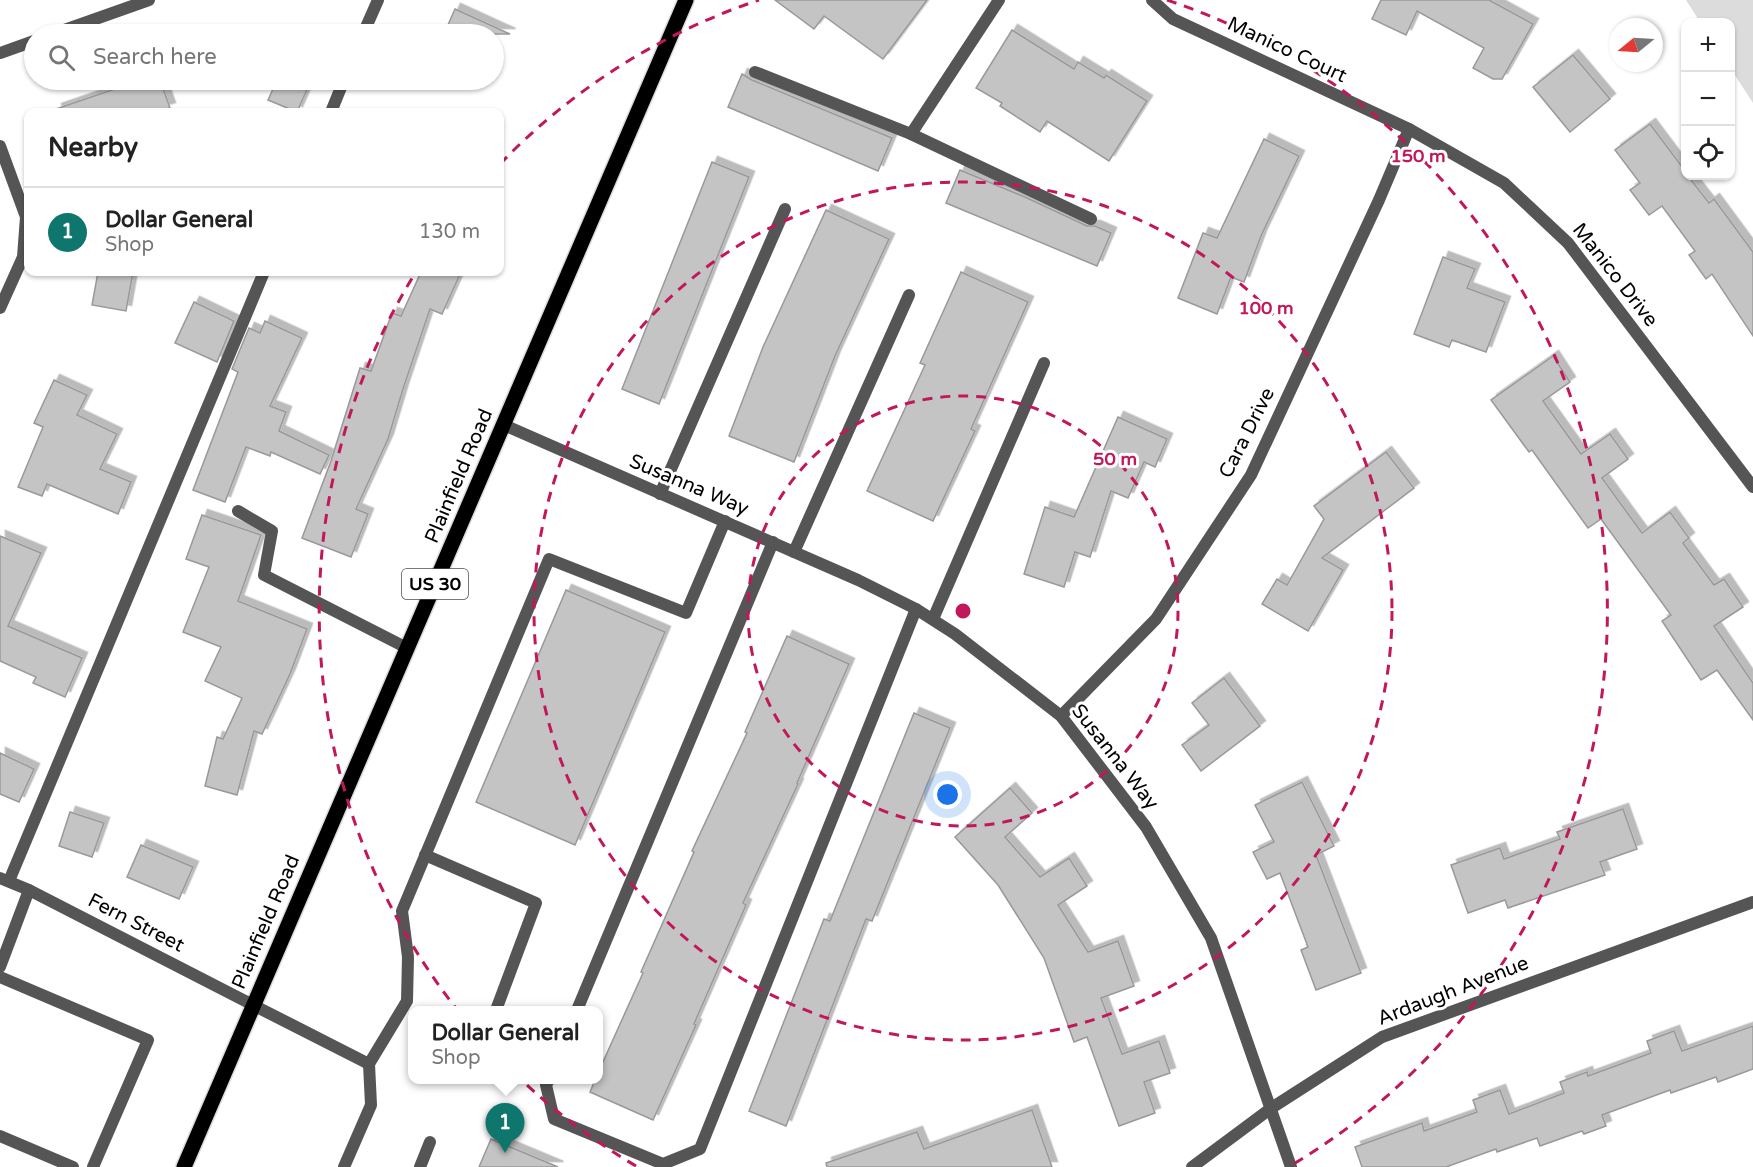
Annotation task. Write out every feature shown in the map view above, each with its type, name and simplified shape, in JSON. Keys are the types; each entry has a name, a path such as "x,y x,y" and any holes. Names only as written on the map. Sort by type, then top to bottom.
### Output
{"main road":[{"name":"Plainfield Road","path":"184,1167 686,0"}],"street":[{"path":"81,24 149,0"},
{"path":"367,24 378,0"},
{"path":"911,134 999,0"},
{"name":"Manico Court","path":"1152,0 1173,19 1409,129"},
{"path":"0,53 24,45"},
{"path":"756,72 911,134 1091,219"},
{"path":"333,108 340,90"},
{"name":"Manico Drive","path":"1409,129 1504,183 1568,243 1753,486"},
{"name":"Cara Drive","path":"1061,716 1156,619 1251,475 1379,200 1409,129"},
{"path":"0,146 24,212"},
{"path":"660,494 785,209"},
{"path":"0,309 22,257 24,237"},
{"path":"4,880 262,276"},
{"path":"794,552 909,295"},
{"path":"933,619 1044,363"},
{"name":"Susanna Way","path":"504,425 773,542 916,609 955,634 1061,716 1146,827 1211,938 1291,1167"},
{"path":"238,511 272,531 264,575 407,648"},
{"path":"344,1167 371,1105 369,1064 407,1001 408,957 402,911 549,559 686,613 724,521"},
{"path":"579,1006 773,542"},
{"path":"547,1084 554,1119 663,1164 700,1149 916,609"},
{"path":"425,855 536,903 498,1006"},
{"name":"Fern Street","path":"4,880 29,890 369,1064"},
{"path":"0,967 29,890"},
{"name":"Ardaugh Avenue","path":"1192,1167 1270,1109 1382,1037 1753,902"},
{"path":"0,977 148,1040 93,1167"},
{"path":"0,1136 73,1167"},
{"path":"420,1167 430,1142"}],"shaded area":[{"path":"1686,0 1753,0 1753,103 1735,75 1735,18 1697,18"}],"building":[{"path":"775,0 927,0 883,59 824,16 814,29"},
{"path":"1381,0 1489,0 1533,24 1502,79 1493,79 1473,68 1484,48 1417,11 1406,35 1372,19"},
{"path":"455,9 488,24 448,24"},
{"path":"1012,30 1074,69 1078,62 1104,78 1106,75 1147,101 1109,161 1047,121 1040,132 1000,106 1002,103 976,88"},
{"path":"1573,55 1610,99 1570,132 1533,87"},
{"path":"742,74 892,138 878,171 728,107"},
{"path":"112,90 164,90 170,108 59,108"},
{"path":"272,90 307,90 299,108 287,108 268,100"},
{"path":"1650,124 1681,165 1681,180 1691,180 1709,203 1714,199 1753,252 1753,336 1712,274 1706,279 1689,255 1695,251 1662,206 1649,215 1630,190 1640,183 1615,150"},
{"path":"1264,139 1299,156 1261,236 1244,282 1231,277 1217,314 1178,298 1203,233 1217,238"},
{"path":"712,162 749,177 659,404 622,389"},
{"path":"960,170 1087,226 1095,226 1111,233 1097,266 946,203"},
{"path":"826,210 889,239 835,356 794,462 729,436 763,347"},
{"path":"1443,257 1475,269 1467,288 1505,302 1486,352 1452,340 1449,347 1414,334"},
{"path":"961,272 1028,302 971,429 975,431 933,521 867,491 925,365 920,363"},
{"path":"97,276 132,276 126,311 92,305"},
{"path":"419,276 459,276 442,314 430,309 388,439 356,509 368,514 351,557 302,538 331,461 360,368 371,371 392,313 401,316"},
{"path":"194,302 234,321 217,362 175,343"},
{"path":"265,321 302,338 270,406 286,412 279,431 329,455 320,474 271,452 270,456 246,447 225,502 193,490 238,372 232,369 249,328 260,333"},
{"path":"1553,356 1570,382 1543,401 1581,454 1610,434 1628,459 1602,478 1642,533 1670,512 1689,538 1683,543 1714,585 1724,579 1743,607 1714,626 1753,683 1753,720 1717,670 1701,680 1662,621 1671,615 1601,519 1588,528 1532,450 1529,452 1491,400"},
{"path":"54,380 87,395 77,415 117,434 100,469 131,482 118,514 47,484 42,496 18,487 43,427 34,423"},
{"path":"1118,417 1167,439 1155,467 1144,462 1128,498 1111,491 1090,557 1075,552 1064,587 1024,574 1045,507 1074,517"},
{"path":"1386,452 1414,488 1322,558 1343,570 1308,631 1262,604 1277,579 1287,585 1324,519 1314,506"},
{"path":"202,515 261,535 238,601 307,629 290,674 262,734 254,731 237,795 205,786 217,737 223,739 242,698 205,681 221,647 183,632 209,567 186,559"},
{"path":"0,536 41,553 8,626 82,658 65,697 33,683 36,677 0,661"},
{"path":"566,590 665,632 575,845 476,802"},
{"path":"787,636 849,664 798,784 743,903 746,905 653,1120 590,1092 593,1084 603,1084 603,1062 643,973 641,972 694,852 692,851 747,733 745,732"},
{"path":"1224,678 1260,726 1201,771 1182,745 1209,725 1192,703"},
{"path":"914,713 950,728 872,921 866,919 786,1126 749,1111 824,919 830,921"},
{"path":"0,753 34,769 19,802 0,794"},
{"path":"1302,782 1334,846 1316,855 1361,973 1316,990 1301,950 1308,947 1280,873 1267,879 1253,852 1274,842 1255,805"},
{"path":"1010,788 1032,813 1005,837 1040,877 1069,858 1087,886 1058,905 1088,952 1118,941 1134,986 1101,998 1122,1054 1159,1041 1170,1073 1144,1082 1155,1113 1119,1126 1087,1037 1074,1042 1044,958 998,885 955,837"},
{"path":"1623,809 1637,849 1600,862 1605,875 1508,908 1505,900 1468,913 1451,865 1500,848 1504,859 1560,839 1557,832"},
{"path":"70,812 104,823 92,857 59,846"},
{"path":"141,845 193,867 179,899 127,877"},
{"path":"1753,1026 1753,1069 1718,1082 1716,1077 1671,1093 1670,1090 1602,1115 1606,1126 1584,1134 1582,1131 1540,1146 1537,1138 1497,1152 1496,1149 1446,1167 1362,1167 1355,1147 1422,1123 1424,1131 1477,1112 1473,1100 1500,1090 1509,1114 1564,1093 1560,1082 1587,1072 1588,1076 1651,1053 1647,1041 1674,1031 1682,1051"},
{"path":"1032,1110 1052,1167 827,1167 826,1163 917,1132 924,1149"},
{"path":"491,1139 558,1167 479,1167"}],"place":[{"name":"Dollar General","path":"505,1153"}]}
